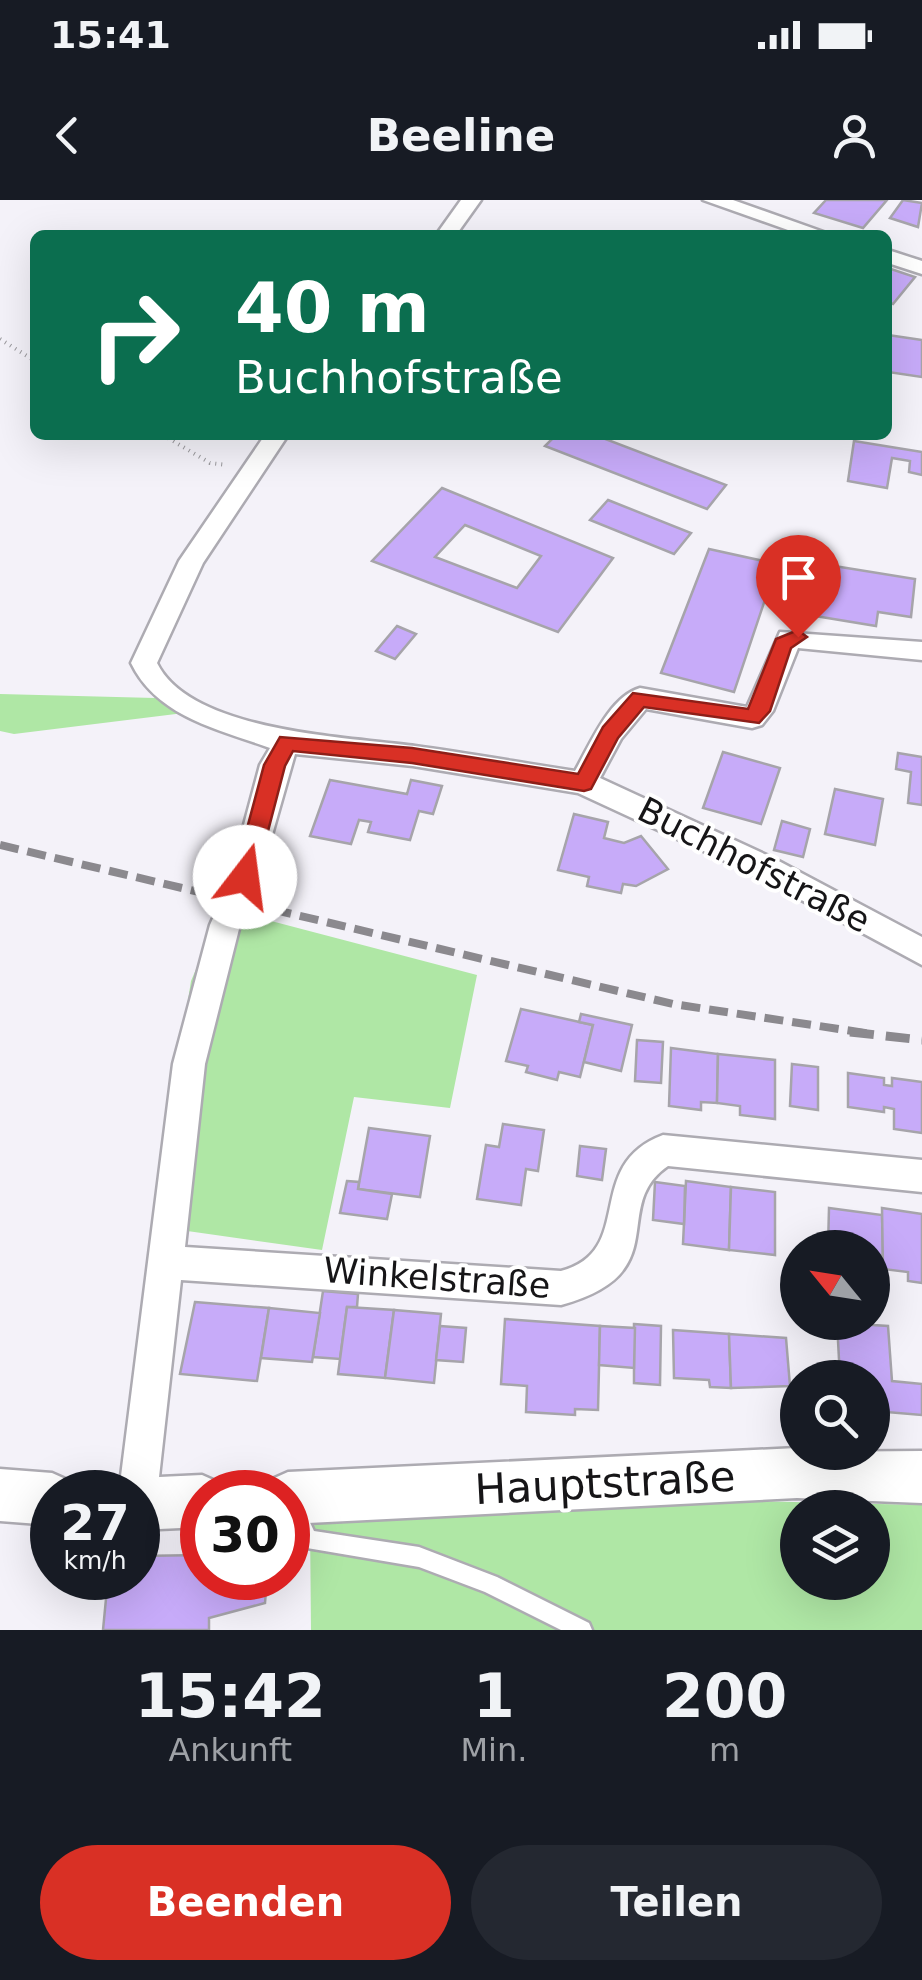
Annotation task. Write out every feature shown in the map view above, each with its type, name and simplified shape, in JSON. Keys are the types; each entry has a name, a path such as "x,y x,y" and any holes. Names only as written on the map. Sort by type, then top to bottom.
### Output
{"street":[{"path":"450,230 471,200"},
{"path":"713,200 806,230"},
{"path":"892,257 922,268"},
{"name":"Buchhofstraße","path":"274,440 191,560 144,663 146,674 165,694 287,743 412,756 584,783 763,866 922,952"},
{"path":"584,783 611,732 640,698 752,718 760,711 783,644 789,638 922,652"},
{"path":"245,877 274,765 287,743"},
{"path":"141,1470 163,1262 194,1033 225,924"},
{"name":"Winkelstraße","path":"163,1262 562,1288 581,1286 606,1271 623,1233 636,1171 647,1157 663,1150 922,1176"},
{"name":"Hauptstraße","path":"310,1497 797,1473 922,1477"},
{"path":"0,1495 30,1497"}],"lane":[{"path":"310,1540 419,1557 490,1584 582,1630"}],"path":[{"path":"0,339 30,358"},
{"path":"171,440 210,463 254,470"}],"green space":[{"path":"0,694 155,698 192,712 14,734 0,731"},
{"path":"222,908 477,975 450,1108 354,1097 322,1250 152,1226 191,981"},
{"path":"459,1494 780,1502 780,1600 890,1600 890,1504 922,1505 922,1630 311,1630 310,1521"}],"building":[{"path":"826,200 887,200 863,228 814,213"},
{"path":"903,200 922,203 918,227 890,218"},
{"path":"892,269 915,277 893,304"},
{"path":"892,336 922,340 922,377 892,373"},
{"path":"551,440 608,440 726,485 707,509 545,446"},
{"path":"854,441 922,452 922,475 909,472 910,461 892,458 887,488 848,481"},
{"path":"442,488 613,558 558,632 372,561","holes":["465,525 541,556 517,588 435,557"]},
{"path":"608,500 691,533 674,554 590,520"},
{"path":"709,549 777,564 734,692 661,673"},
{"path":"822,564 915,579 911,617 878,612 876,626 797,613 806,582 818,586"},
{"path":"397,626 416,634 395,659 376,651"},
{"path":"723,752 780,768 761,824 703,808"},
{"path":"898,753 922,757 922,805 908,803 911,772 896,769"},
{"path":"330,780 407,794 411,780 442,786 433,814 419,811 410,840 368,832 371,822 359,820 351,844 310,836"},
{"path":"835,789 883,799 875,845 825,834"},
{"path":"574,814 608,822 604,838 624,843 641,836 668,869 636,886 623,884 621,893 587,886 589,877 558,870"},
{"path":"782,821 810,829 803,857 774,850"},
{"path":"521,1009 593,1025 580,1077 559,1072 557,1080 526,1072 528,1066 506,1061"},
{"path":"581,1014 632,1025 621,1071 584,1062 593,1025 579,1022"},
{"path":"637,1040 663,1042 661,1083 635,1081"},
{"path":"671,1048 718,1054 717,1103 701,1102 701,1110 669,1106"},
{"path":"718,1054 775,1060 775,1119 740,1115 740,1106 717,1103"},
{"path":"792,1064 818,1067 818,1110 790,1106"},
{"path":"848,1073 884,1078 884,1085 892,1086 892,1078 922,1082 922,1133 894,1129 894,1109 884,1107 884,1112 848,1107"},
{"path":"503,1124 544,1130 538,1171 526,1169 521,1205 477,1199 486,1145 499,1147"},
{"path":"369,1128 430,1136 420,1197 358,1189"},
{"path":"580,1146 606,1149 602,1180 577,1176"},
{"path":"347,1181 359,1182 358,1189 392,1194 387,1219 340,1213"},
{"path":"686,1181 731,1187 729,1250 683,1244"},
{"path":"655,1182 685,1186 684,1224 653,1220"},
{"path":"731,1187 775,1192 775,1255 729,1250"},
{"path":"829,1208 882,1215 882,1230 828,1230"},
{"path":"882,1208 922,1214 922,1283 908,1281 908,1272 890,1270 890,1230 882,1230"},
{"path":"323,1291 358,1294 357,1307 347,1307 340,1359 313,1357"},
{"path":"195,1302 269,1308 257,1381 180,1374"},
{"path":"347,1307 394,1310 385,1378 338,1374"},
{"path":"269,1308 320,1313 312,1362 261,1358"},
{"path":"394,1310 441,1314 434,1383 385,1378"},
{"path":"505,1319 600,1326 598,1410 575,1409 575,1415 526,1412 527,1386 501,1384"},
{"path":"634,1324 661,1326 660,1385 634,1383"},
{"path":"440,1326 466,1328 463,1362 436,1360"},
{"path":"600,1326 635,1328 634,1368 599,1365"},
{"path":"673,1330 729,1334 731,1388 710,1387 709,1380 674,1378"},
{"path":"729,1334 786,1340 788,1360 780,1360 780,1386 731,1388"},
{"path":"838,1340 889,1340 892,1381 922,1384 922,1415 890,1412 890,1360 839,1360"},
{"path":"180,1555 180,1600 265,1600 265,1603 209,1618 209,1630 103,1630 106,1600 160,1600 160,1556"}],"railway":[{"path":"0,845 673,1004 872,1034"},
{"path":"850,1032 922,1040"}],"route":[{"path":"245,877 274,765 287,743 412,756 584,783 611,732 629,706 640,698 752,718 760,711 783,644 798,637"}]}
